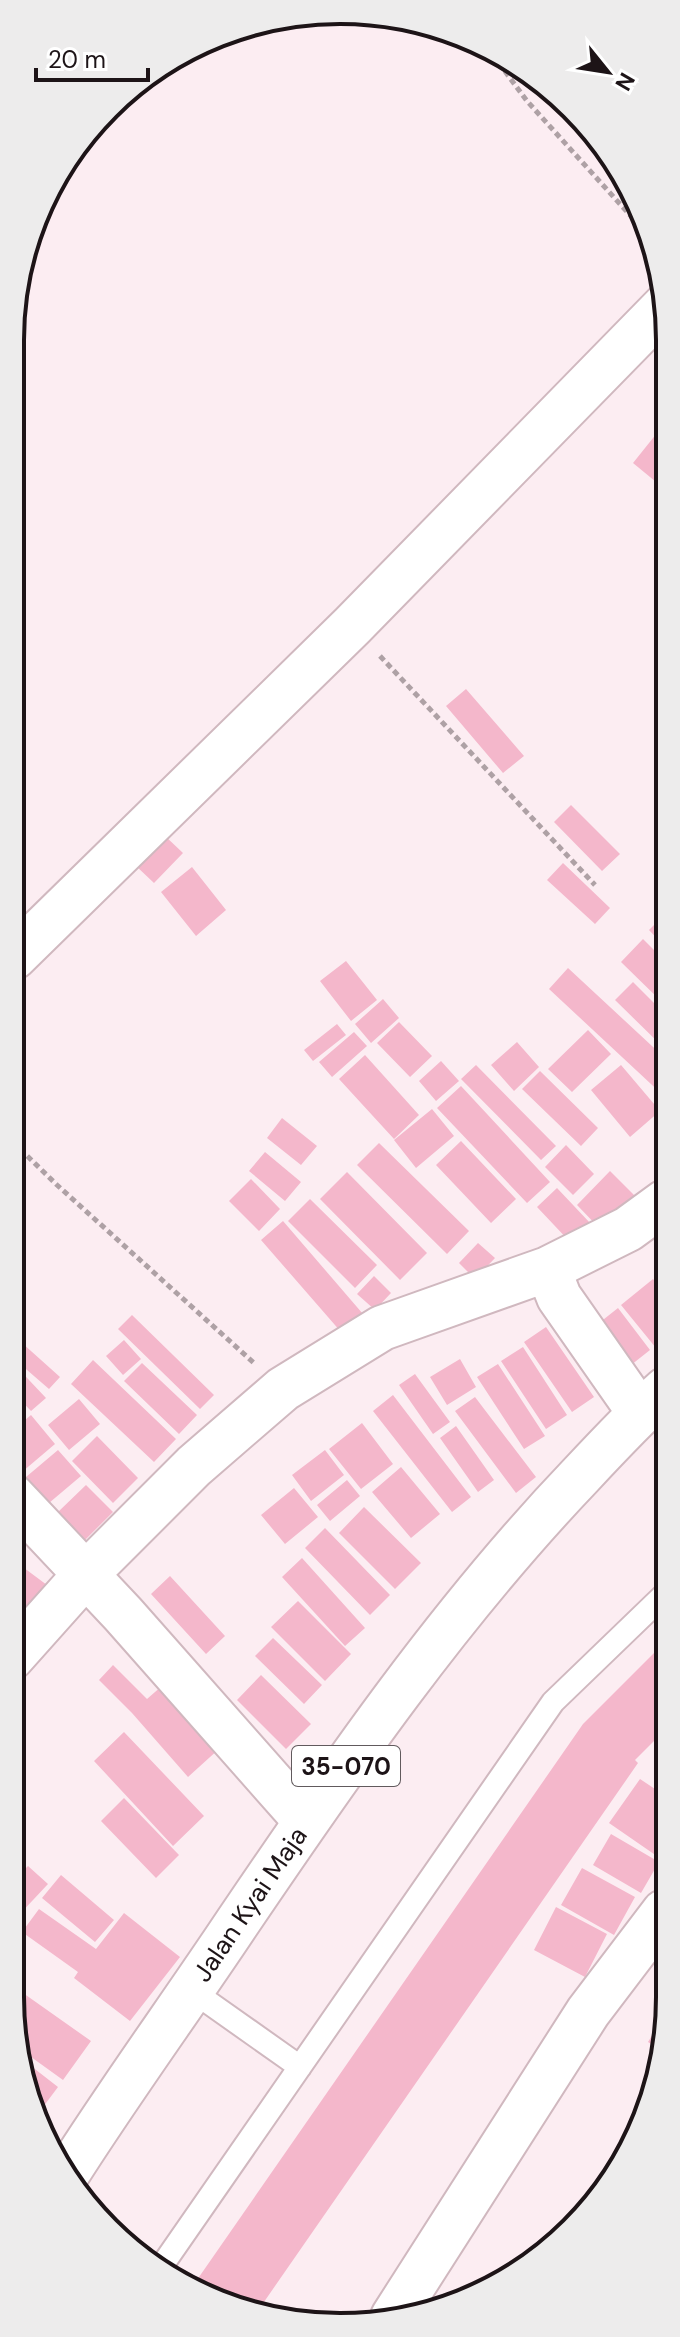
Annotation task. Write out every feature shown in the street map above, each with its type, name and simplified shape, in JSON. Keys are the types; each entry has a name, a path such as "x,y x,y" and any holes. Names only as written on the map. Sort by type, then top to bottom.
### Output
{"street":[{"path":"24,947 352,626 655,317"},
{"path":"24,1649 102,1592 194,1466 283,1389 382,1328 560,1295 628,1229 656,1209"},
{"path":"560,1295 652,1401"},
{"name":"Jalan Kyai Maja","path":"72,2165 110,2105 306,1821 430,1652 523,1536 652,1401"},
{"path":"24,1509 306,1821"},
{"path":"399,2307 588,2012 656,1923"}],"lane":[{"path":"165,2261 553,1702 656,1603"},
{"path":"191,1990 300,2067"}],"path":[{"path":"504,69 527,101 630,215"},
{"path":"352,626 595,885"},
{"path":"24,1153 283,1389"}],"building":[{"path":"656,434 656,482 633,463"},
{"path":"466,689 524,756 503,773 446,706"},
{"path":"571,805 620,854 602,871 554,822"},
{"path":"164,835 183,853 154,883 135,865"},
{"path":"563,863 610,908 595,924 547,880"},
{"path":"192,867 226,910 196,936 161,892"},
{"path":"656,923 656,937 649,930"},
{"path":"643,939 656,952 656,996 621,962"},
{"path":"346,961 377,1000 351,1021 320,981"},
{"path":"568,968 656,1050 656,1089 549,989"},
{"path":"633,982 656,1005 656,1040 615,1000"},
{"path":"383,999 399,1018 371,1043 355,1024"},
{"path":"399,1022 432,1056 410,1077 377,1043"},
{"path":"337,1024 346,1035 313,1061 304,1050"},
{"path":"588,1030 611,1054 572,1092 548,1069"},
{"path":"354,1032 367,1046 332,1077 319,1062"},
{"path":"517,1042 539,1067 514,1091 491,1065"},
{"path":"365,1055 419,1115 394,1139 339,1079"},
{"path":"441,1061 459,1081 436,1101 419,1081"},
{"path":"476,1065 556,1146 541,1160 461,1079"},
{"path":"621,1065 656,1106 656,1114 630,1137 591,1090"},
{"path":"540,1071 598,1128 581,1146 522,1089"},
{"path":"461,1086 550,1182 527,1203 437,1108"},
{"path":"432,1109 454,1136 416,1168 394,1140"},
{"path":"282,1118 317,1146 301,1165 267,1138"},
{"path":"461,1141 516,1199 491,1223 436,1165"},
{"path":"379,1143 469,1231 447,1254 357,1165"},
{"path":"566,1145 594,1174 573,1195 545,1167"},
{"path":"265,1152 301,1182 285,1201 249,1171"},
{"path":"610,1171 636,1197 602,1231 577,1205"},
{"path":"347,1172 427,1253 400,1280 320,1199"},
{"path":"251,1179 280,1209 259,1231 229,1201"},
{"path":"557,1188 591,1224 571,1243 537,1207"},
{"path":"310,1199 377,1265 355,1288 288,1221"},
{"path":"283,1221 369,1321 348,1340 261,1240"},
{"path":"478,1243 495,1258 475,1279 459,1263"},
{"path":"374,1276 391,1293 375,1310 357,1294"},
{"path":"653,1279 656,1283 656,1348 621,1305"},
{"path":"618,1308 650,1350 626,1369 594,1327"},
{"path":"132,1315 214,1395 200,1409 118,1329"},
{"path":"546,1327 594,1397 572,1412 524,1342"},
{"path":"124,1340 141,1359 123,1375 106,1356"},
{"path":"24,1345 60,1377 49,1389 24,1367"},
{"path":"523,1347 567,1415 546,1429 501,1361"},
{"path":"460,1359 476,1387 447,1405 430,1377"},
{"path":"93,1360 176,1439 154,1462 71,1384"},
{"path":"142,1363 197,1415 179,1434 124,1381"},
{"path":"498,1364 545,1436 524,1449 477,1377"},
{"path":"415,1374 450,1422 433,1434 399,1385"},
{"path":"24,1375 46,1398 31,1411 24,1404"},
{"path":"393,1395 471,1497 452,1512 373,1411"},
{"path":"475,1397 536,1477 516,1493 455,1411"},
{"path":"79,1399 100,1424 69,1450 48,1425"},
{"path":"31,1415 55,1444 24,1470 24,1421"},
{"path":"362,1423 393,1464 361,1489 329,1449"},
{"path":"456,1426 494,1480 478,1492 440,1438"},
{"path":"97,1436 138,1478 113,1503 72,1461"},
{"path":"58,1450 81,1476 49,1503 26,1477"},
{"path":"325,1450 344,1475 311,1501 292,1475"},
{"path":"401,1467 440,1514 411,1538 372,1492"},
{"path":"347,1480 360,1496 330,1521 317,1505"},
{"path":"86,1485 113,1512 85,1540 58,1512"},
{"path":"294,1488 318,1517 285,1544 261,1515"},
{"path":"364,1507 421,1563 395,1589 339,1533"},
{"path":"325,1528 390,1595 370,1615 305,1548"},
{"path":"302,1558 365,1628 345,1646 282,1577"},
{"path":"24,1568 51,1588 33,1612 24,1605"},
{"path":"170,1576 225,1636 206,1654 151,1594"},
{"path":"298,1601 351,1654 325,1681 271,1627"},
{"path":"273,1638 322,1685 304,1704 255,1656"},
{"path":"656,1651 656,1739 635,1760 638,1763 263,2303 198,2279 583,1724"},
{"path":"113,1665 147,1699 163,1685 220,1748 188,1777 99,1680"},
{"path":"261,1675 311,1724 286,1749 237,1700"},
{"path":"124,1732 204,1816 173,1846 94,1761"},
{"path":"640,1779 656,1790 656,1855 609,1823"},
{"path":"124,1798 179,1855 156,1878 101,1821"},
{"path":"611,1834 656,1860 656,1867 641,1893 593,1865"},
{"path":"28,1866 48,1884 24,1910 24,1870"},
{"path":"582,1868 635,1897 614,1935 561,1905"},
{"path":"61,1875 114,1920 95,1942 42,1898"},
{"path":"556,1907 607,1934 585,1977 534,1950"},
{"path":"39,1909 96,1949 124,1913 180,1957 130,2021 74,1978 78,1972 24,1933"},
{"path":"24,1994 91,2041 63,2080 30,2056"},
{"path":"32,2067 58,2087 44,2106"}]}
